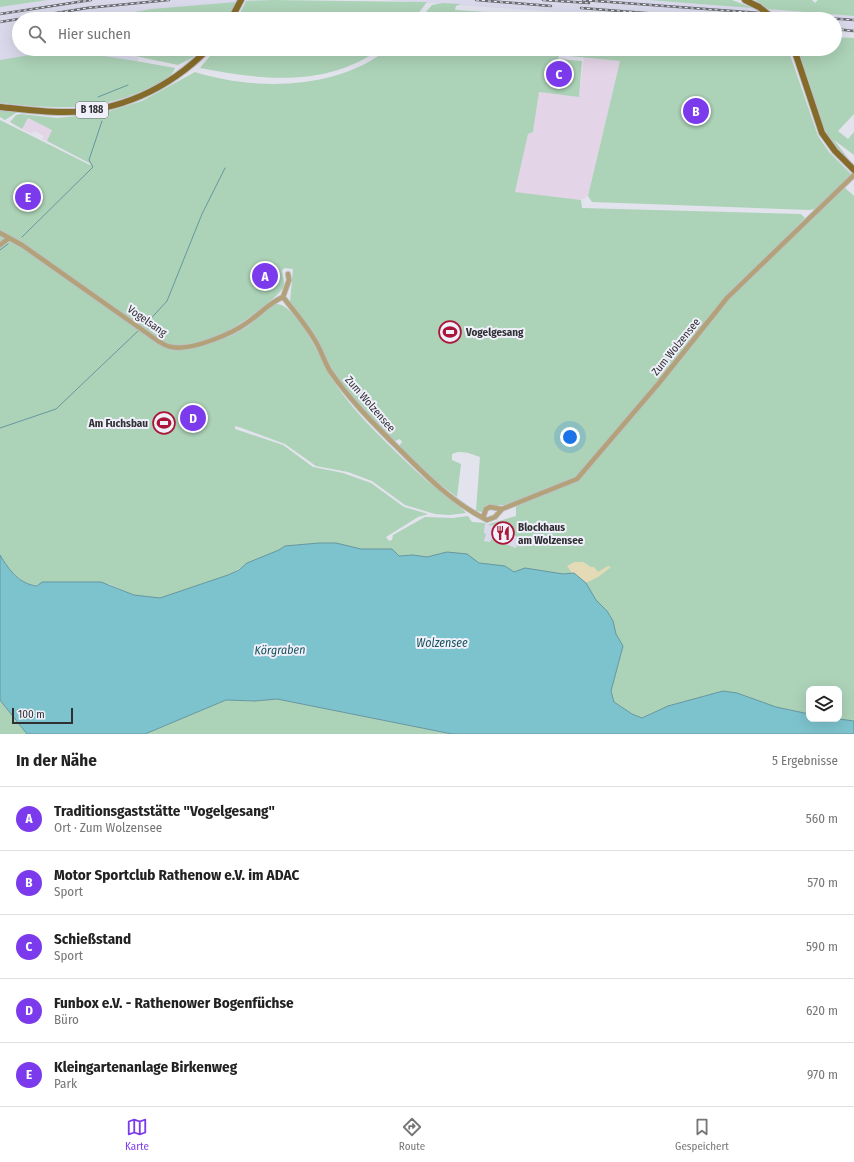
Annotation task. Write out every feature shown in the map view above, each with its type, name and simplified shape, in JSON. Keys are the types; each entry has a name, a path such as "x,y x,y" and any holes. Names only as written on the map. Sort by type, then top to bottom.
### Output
{"main road":[{"path":"235,12 241,0"},
{"path":"745,0 765,12"},
{"name":"B 188","path":"0,107 60,112 97,109 137,98 177,76 201,56"},
{"path":"796,56 822,133 834,152 854,170"}],"street":[{"name":"Zum Wolzensee","path":"283,297 314,339 330,371 362,412 426,477 472,513 487,520 495,517 502,509 577,479 659,383 727,298 854,175"},
{"name":"Vogelsang","path":"0,233 35,253 158,341 172,348 196,344 230,333 248,323 274,301 283,297"},
{"path":"0,245 9,238"},
{"path":"283,297 289,280 288,274"},
{"name":"Zum Wolzensee","path":"483,518 486,509 490,507 502,509"}],"shaded area":[{"path":"48,0 271,0 151,9 134,12 12,12 12,56 23,56 0,60 0,7"},
{"path":"384,0 648,0 806,12 558,12"},
{"path":"842,15 854,16 854,33 842,32"},
{"path":"97,56 130,56 138,58 138,63"},
{"path":"584,57 620,61 588,196 581,200 515,192 528,134 533,132 539,92 579,97"},
{"path":"27,118 52,130 47,141 42,139 44,136 34,131 32,134 22,129"},
{"path":"485,523 505,527 504,530 525,541 522,547 516,548 498,540 491,539 490,542 484,540"}],"green space":[{"path":"0,0 48,0 0,7"},
{"path":"648,0 732,0 753,8"},
{"path":"755,0 812,0 815,3 818,0 854,0 854,16 842,15 842,12 805,12 768,9"},
{"path":"246,1 427,2 419,12 240,12"},
{"path":"236,2 231,12 134,12 151,9"},
{"path":"443,3 461,4 456,6 455,10 487,12 426,12 432,5"},
{"path":"842,37 854,38 854,114 838,131 848,139 854,132 854,155 834,140 854,166 829,139 822,123 800,56 842,56"},
{"path":"23,56 102,56 175,68 172,74 151,87 113,101 77,107 39,107 0,103 0,60"},
{"path":"135,56 194,56 178,65"},
{"path":"210,56 369,56 359,62 337,70 293,78 247,76 200,68"},
{"path":"378,56 559,56 558,59 582,61 579,97 539,92 533,132 528,134 515,192 581,200 582,208 801,214 805,218 726,298 656,385 577,478 505,505 487,505 482,512 476,511 480,457 463,452 452,454 452,460 461,464 457,497 428,475 399,446 402,442 400,439 395,441 364,410 342,385 329,364 316,337 290,302 293,269 285,268 282,270 284,286 276,296 233,328 199,343 173,346 158,339 23,243 0,231 0,120 90,165 91,164 47,141 52,130 28,118 22,129 10,122 16,115 21,114 57,118 100,114 142,101 195,72 243,82 269,84 295,83 345,73 368,63"},
{"path":"569,56 790,56 818,136 829,152 851,174 816,209 809,210 592,202 588,196 620,61"},
{"path":"0,109 19,111 5,120 0,117"},
{"path":"844,187 854,196 854,721 842,719 842,686 806,686 806,713 776,707 668,706 642,718 632,714 614,702 611,691 613,678 604,619 584,582 598,572 583,562 574,562 571,571 572,573 567,578 533,576 434,556 399,556 393,552 244,566 228,575 162,598 151,598 134,595 109,584 27,585 9,570 0,555 0,235 21,246 166,347 193,347 224,339 233,335 257,319 272,305 281,305 290,311 308,335 335,383 365,421 426,480 462,508 466,513 449,515 435,514 405,505 372,481 348,472 316,466 285,444 239,427 235,426 235,429 283,445 313,467 343,473 371,483 404,507 428,514 418,517 386,537 389,541 392,540 393,535 425,517 453,518 468,516 472,522 485,523 484,533 486,534 484,541 490,542 491,539 516,548 517,545 522,547 525,541 504,530 504,527 489,524 516,516 516,505 579,480 728,299"},
{"path":"277,699 452,734 145,734 226,700 255,701"},
{"path":"0,700 27,734 0,734"}],"sand":[{"path":"574,562 583,562 590,567 594,567 598,572 608,566 611,567 598,577 586,583 572,573 567,566"}],"water":[{"name":"Wolzensee","path":"336,543 361,549 392,549 399,556 413,555 427,557 447,552 467,554 479,563 505,566 514,572 525,568 563,574 574,573 586,583 596,600 607,611 613,621 616,634 623,646 611,691 614,702 632,714 642,718 668,706 723,691 737,693 776,707 806,713 806,722 842,722 842,719 854,721 854,734 452,734 277,699 255,701 226,700 145,734 27,734 0,700 0,555 15,575 31,585 37,586 42,582 101,582 134,595 160,598 228,575 239,570 247,563 279,550 285,546"}],"waterway":[{"path":"98,97 128,85"},
{"path":"22,237 93,167 89,160 102,121"},
{"path":"145,325 167,301 202,214 225,168"},
{"path":"0,250 8,244"},
{"path":"0,428 56,409 139,330"}],"railway":[{"path":"13,12 91,0"},
{"path":"62,12 87,8 169,0"},
{"path":"476,0 551,6"},
{"path":"543,0 589,3"},
{"path":"583,0 746,12"},
{"path":"581,8 633,12"},
{"path":"0,14 12,12"},
{"path":"842,19 854,20"},
{"path":"0,22 12,20"},
{"path":"842,30 854,31"}],"place":[{"name":"Schießstand","path":"559,74"},
{"name":"Motor Sportclub Rathenow e.V. im ADAC","path":"696,111"},
{"name":"Kleingartenanlage Birkenweg","path":"28,197"},
{"name":"Traditionsgaststätte \"Vogelgesang\"","path":"265,276"},
{"name":"Vogelgesang","path":"450,332"},
{"name":"Funbox e.V. - Rathenower Bogenfüchse","path":"193,418"},
{"name":"Am Fuchsbau","path":"164,423"},
{"name":"Blockhaus am Wolzensee","path":"503,533"}],"water label":[{"name":"Körgraben","path":"280,650"}]}
